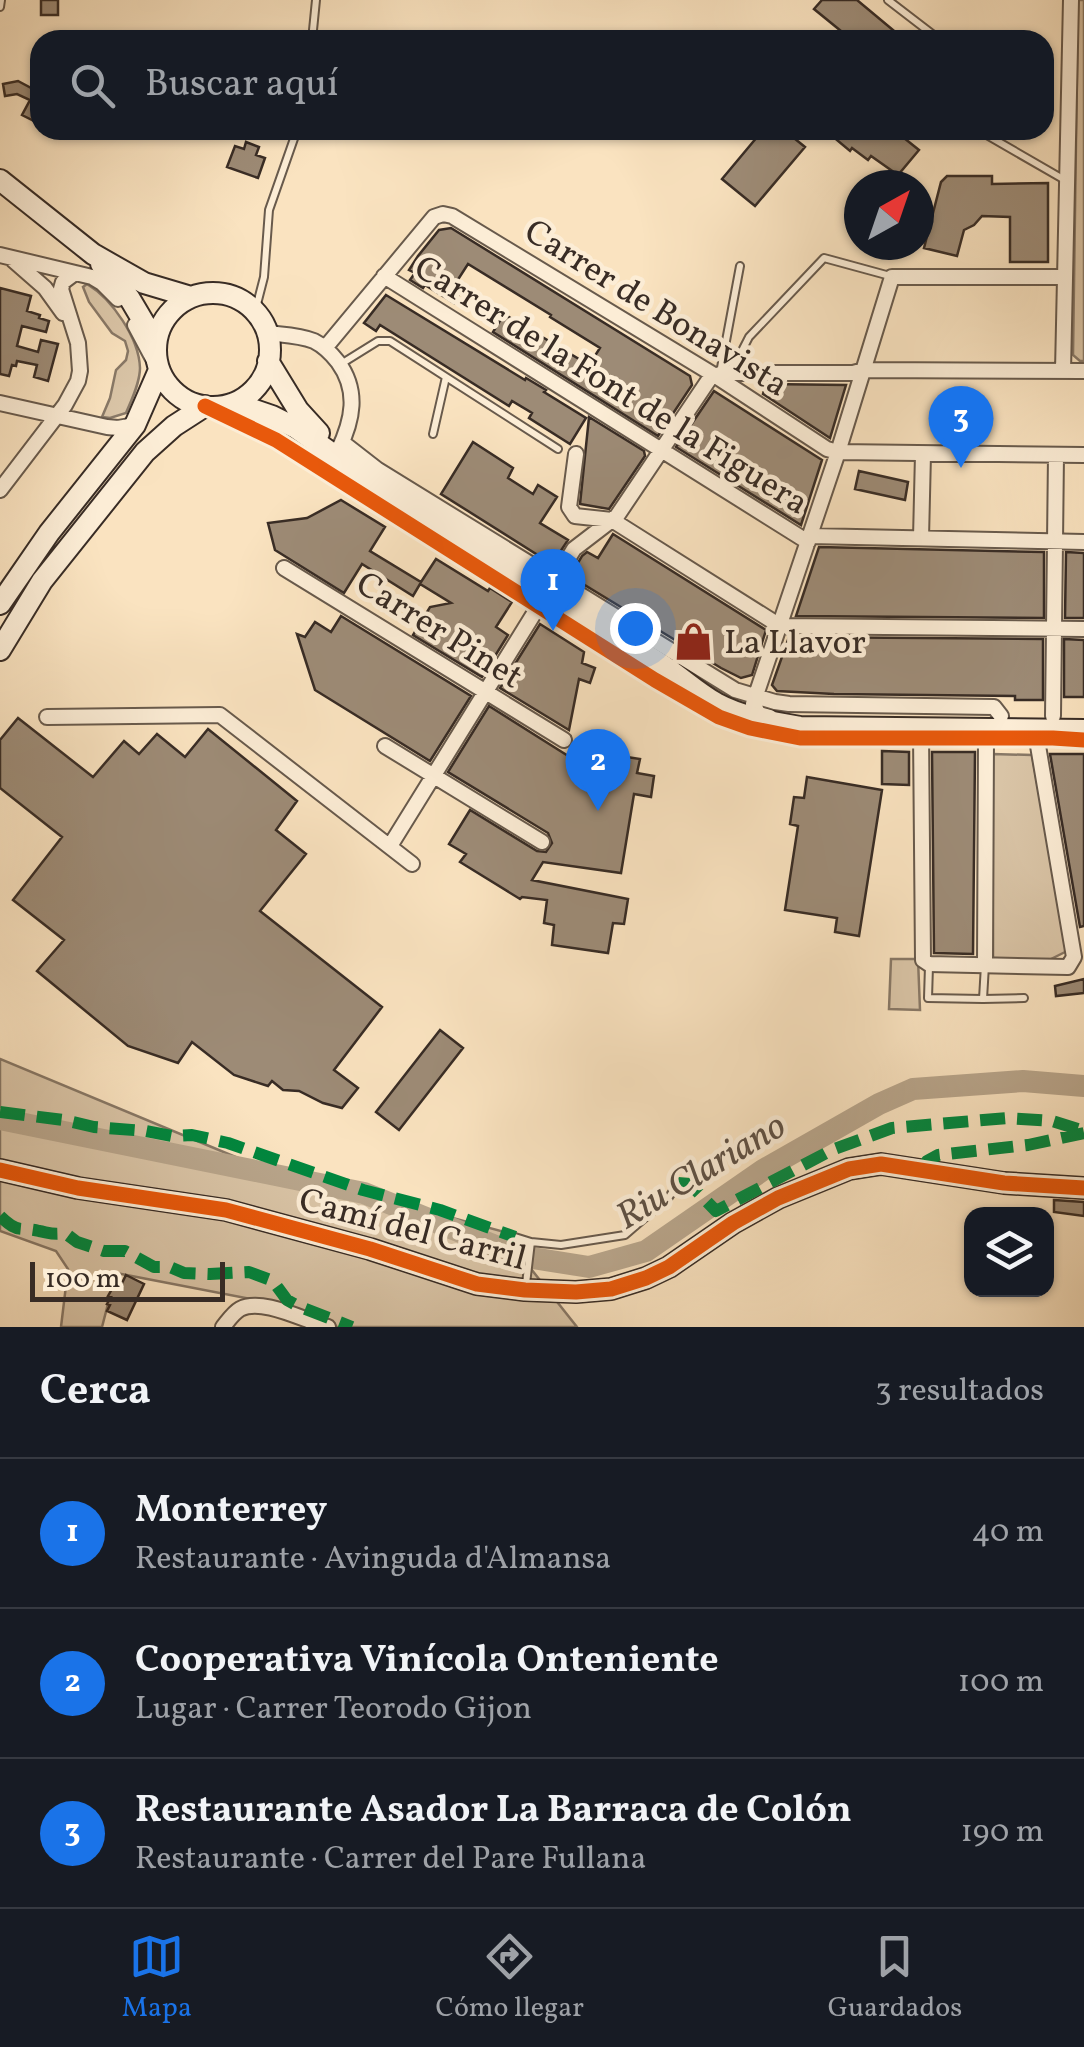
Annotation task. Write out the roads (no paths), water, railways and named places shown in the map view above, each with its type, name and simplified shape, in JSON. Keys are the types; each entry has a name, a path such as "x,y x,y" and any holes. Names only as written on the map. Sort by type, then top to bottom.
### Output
{"street":[{"path":"1063,371 1071,0"},
{"path":"0,180 93,254 144,283 191,297"},
{"name":"Carrer de Bonavista","path":"384,276 434,217 452,216 721,374 826,449 838,452"},
{"path":"93,254 130,298 156,343"},
{"path":"5,256 92,277 112,292 134,323 166,383 190,402 276,440 545,592 754,700"},
{"path":"5,256 45,288 75,330"},
{"path":"0,490 70,399 78,381 80,352 61,290 63,282 74,273"},
{"path":"325,348 384,276"},
{"name":"Carrer de la Font de la Figuera","path":"384,276 809,539"},
{"path":"777,730 772,717 759,714 754,700 892,277 1064,278"},
{"path":"0,604 48,534 135,425 159,370 156,343 167,315 191,297 219,293 256,312 270,347 262,379 234,403 205,406 174,426 146,452 42,581 0,650"},
{"path":"267,333 304,338 325,348 340,365 351,388 352,404 339,451"},
{"path":"268,362 298,410 378,486 720,705 777,730 800,727 986,739 1084,730"},
{"path":"390,846 545,592 580,541 612,520 703,386 721,374 1084,371"},
{"path":"0,403 118,428 135,425"},
{"path":"234,403 286,422 339,451"},
{"path":"838,452 1084,455"},
{"path":"576,454 570,511 579,518 612,520 780,626 1084,628"},
{"path":"920,538 924,454"},
{"path":"1053,716 1056,454"},
{"path":"809,539 1084,542"},
{"name":"Carrer Pinet","path":"284,568 564,740"},
{"path":"664,672 801,715 1084,716"},
{"path":"47,717 220,716 412,864"},
{"path":"996,716 979,721 928,721 922,734 926,962 1068,967 1074,957 1041,735"},
{"path":"922,734 1041,735 1084,740"},
{"path":"985,965 986,739"},
{"path":"386,746 542,842"},
{"name":"Camí del Carril","path":"0,1170 78,1188 226,1210 370,1249 477,1284 526,1280 551,1292 611,1289 646,1278 778,1198 864,1165 881,1164 1004,1183 1084,1188"},
{"path":"223,1327 235,1312 254,1305 328,1327"}],"lane":[{"path":"313,30 316,0"},
{"path":"888,0 927,30"},
{"path":"256,312 264,277 270,210 294,140"},
{"path":"996,140 1060,176 1067,184"},
{"path":"721,374 749,337 824,258 892,277"},
{"path":"721,374 740,266"},
{"path":"340,365 384,340 390,341 558,449"},
{"path":"434,434 446,377"},
{"path":"926,962 928,998 1024,998"},
{"path":"983,999 985,965"},
{"path":"514,1237 531,1246 624,1236 670,1197 678,1183"},
{"path":"526,1280 531,1246"}],"waterway":[{"name":"Riu Clariano","path":"0,1119 364,1193 520,1256 589,1267 646,1251 763,1170 913,1089 1023,1081 1084,1086"}],"place":[{"name":"Restaurante Asador La Barraca de Colón","path":"961,468"},
{"name":"Monterrey","path":"553,631"},
{"name":"La Llavor","path":"694,641"},
{"name":"Cooperativa Vinícola Onteniente","path":"598,811"}]}
